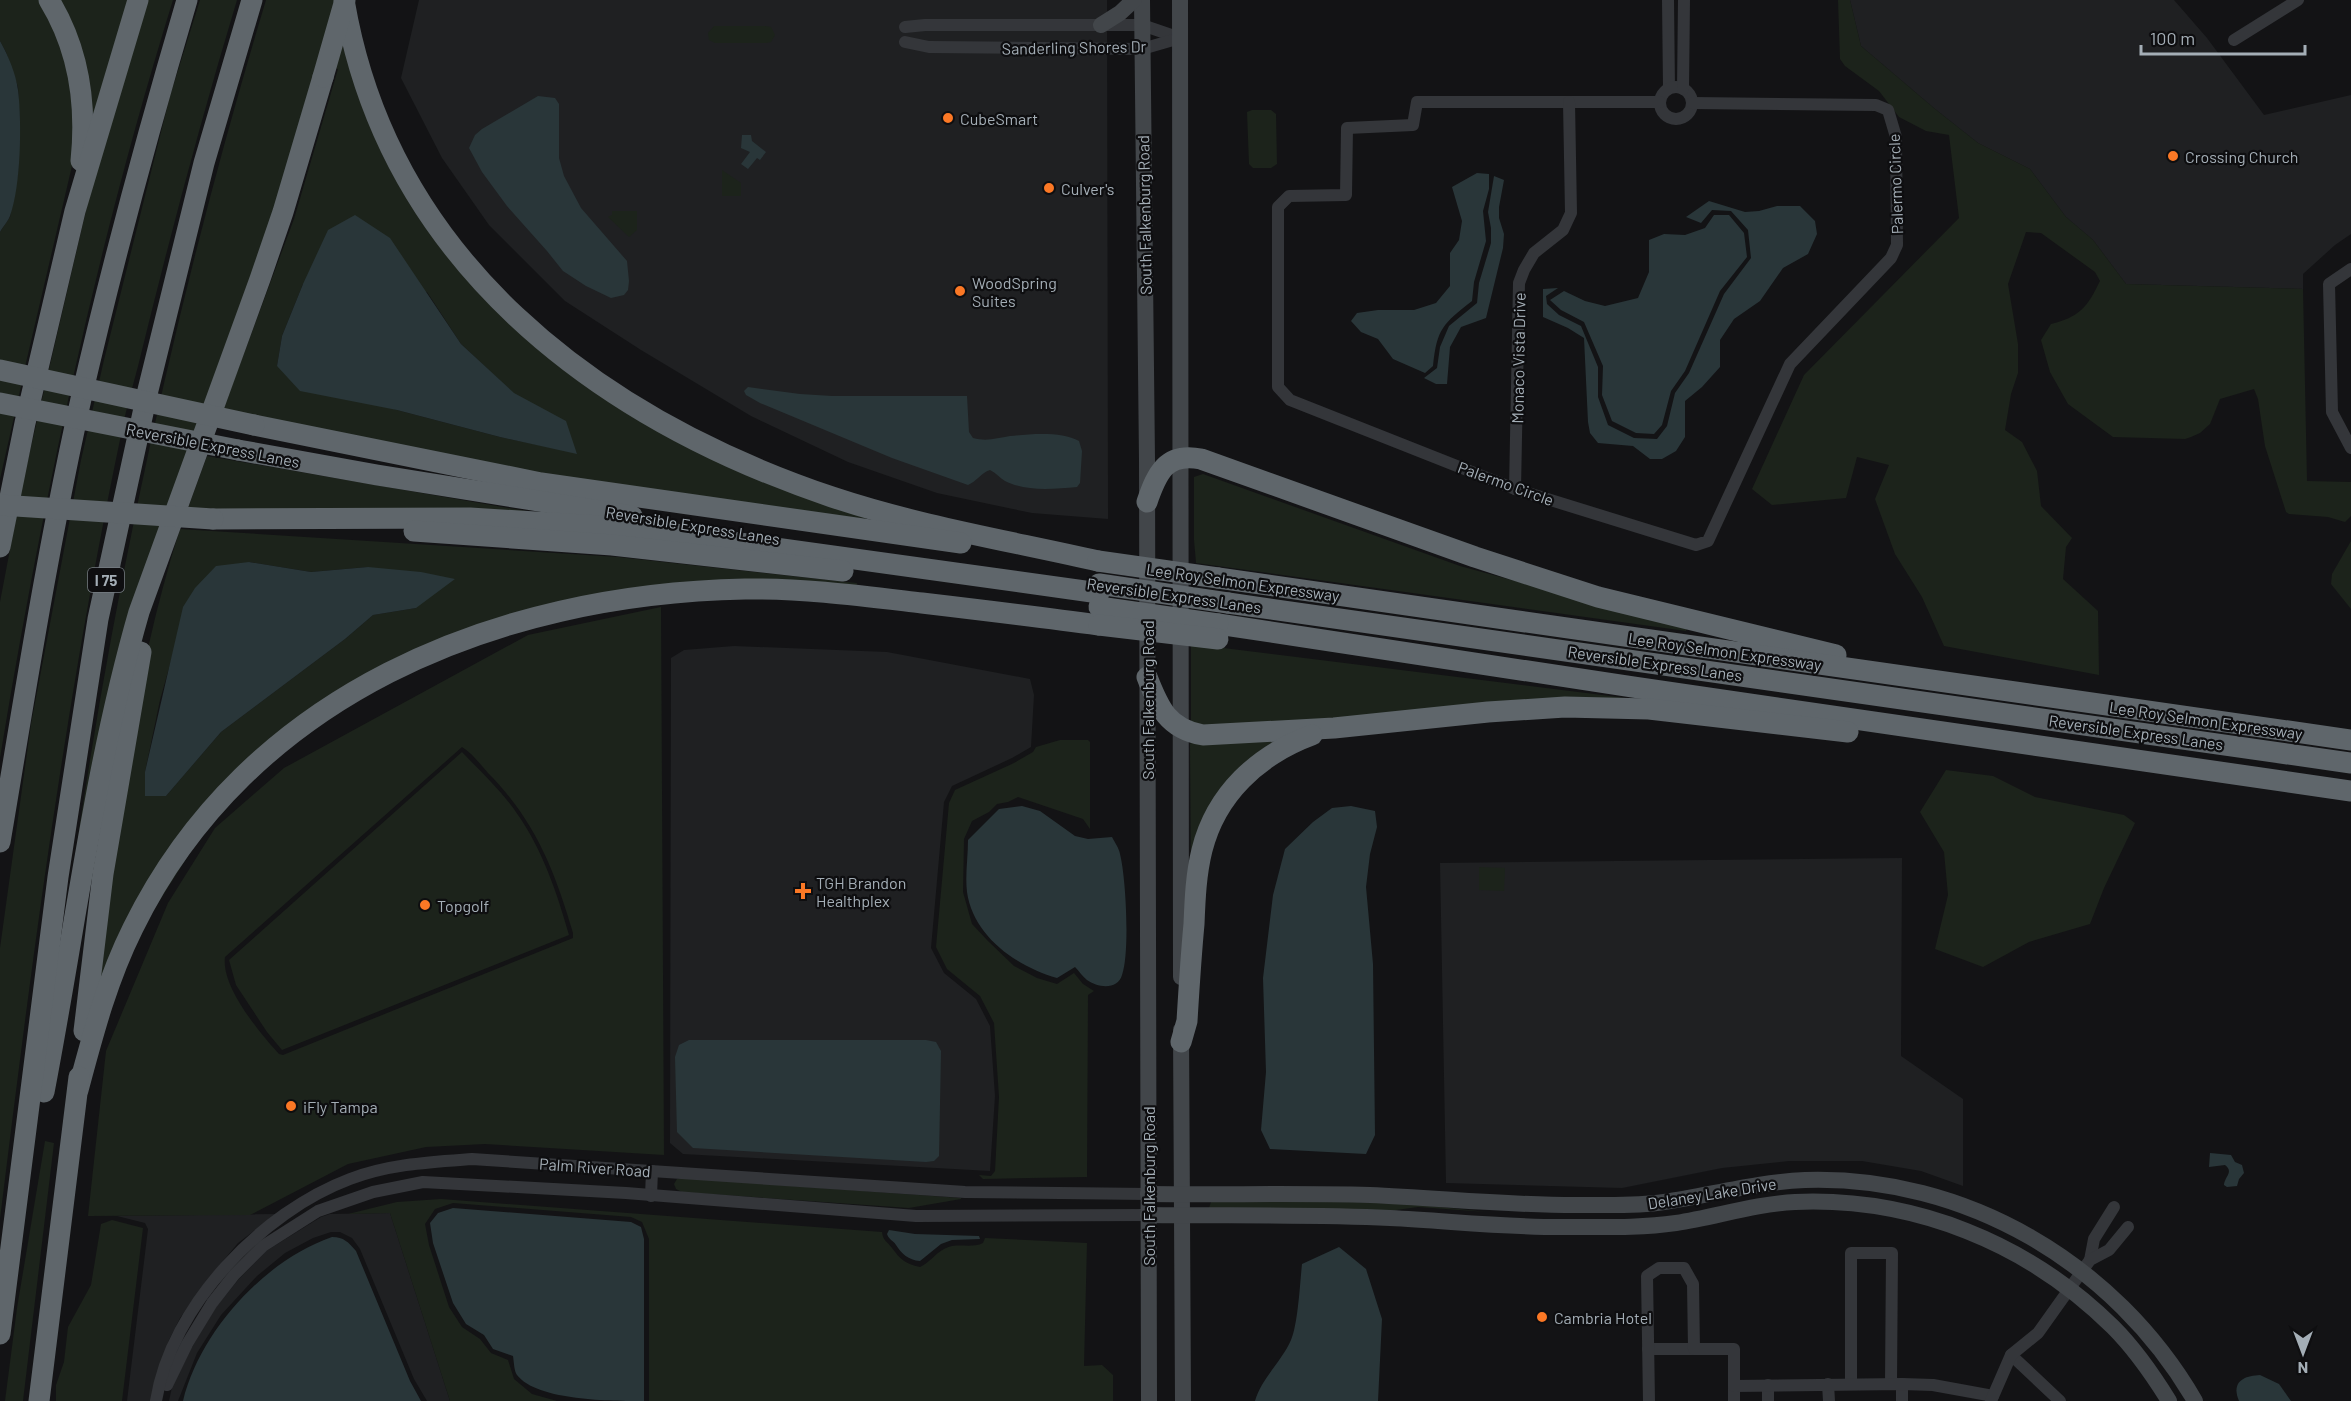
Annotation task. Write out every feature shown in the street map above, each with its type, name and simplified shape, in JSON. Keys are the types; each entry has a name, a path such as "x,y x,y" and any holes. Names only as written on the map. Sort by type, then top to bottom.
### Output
{"highway":[{"path":"49,0 67,35 80,79 83,103 83,141 75,211"},
{"path":"0,547 25,423 75,211 138,0"},
{"path":"0,842 42,592 81,400 124,226 187,0"},
{"name":"I 75","path":"0,1334 66,818 98,619 148,390 204,163 252,0"},
{"path":"20,1173 33,1136 47,1074 113,707 139,612 279,223 344,0"},
{"path":"344,0 359,67 403,173 463,261 508,310 555,352 632,404 675,428 719,452 794,483 904,518 1098,561"},
{"path":"0,370 254,425 541,483 849,528 1098,561"},
{"name":"Reversible Express Lanes","path":"0,403 238,450 1099,602"},
{"path":"1147,502 1154,482 1170,463 1182,456 1211,462 1475,557 1598,597 1764,636 1920,679"},
{"path":"0,505 544,540 690,553 846,571 1221,619 1475,663 2351,790"},
{"path":"39,1401 78,1090 87,995 113,811 133,688 160,555"},
{"name":"Lee Roy Selmon Expressway","path":"1098,561 2351,740"},
{"path":"78,1090 101,1006 119,957 151,895 189,837 211,809 285,738 334,703 385,673 448,645 513,623 632,598 746,589 1099,602"},
{"name":"Reversible Express Lanes","path":"1221,619 1373,622 2351,764"},
{"path":"1147,677 1161,709 1179,728 1209,735 1334,728 1512,710 1592,707 1696,714 1842,731 2014,742"},
{"path":"1181,1042 1187,1021 1199,865 1205,838 1215,815 1237,783 1263,760 1295,742 1334,728"}],"street":[{"path":"1101,25 1120,13 1134,0"},
{"name":"South Falkenburg Road","path":"1142,0 1147,502 1149,1401"},
{"name":"South Falkenburg Road","path":"1180,0 1182,456 1179,728 1183,1401"},
{"path":"1668,0 1669,88 1661,96 1660,102 1663,113 1678,119 1687,114 1692,103 1691,97 1683,89 1669,88"},
{"path":"1683,89 1684,0"},
{"path":"2234,40 2298,0"},
{"name":"Sanderling Shores Dr","path":"905,27 926,24 1142,25 1180,38"},
{"name":"Sanderling Shores Dr","path":"905,42 929,47 1142,49 1180,38"},
{"name":"Palermo Circle","path":"1660,102 1417,102 1413,125 1347,128 1346,195 1289,196 1278,207 1278,387 1290,400 1515,489 1696,545 1708,541 1790,364 1891,258 1897,245 1896,137 1888,110 1876,105 1692,103"},
{"name":"Monaco Vista Drive","path":"1515,489 1519,283 1534,253 1563,230 1571,213 1569,102"},
{"path":"2351,269 2329,284 2332,412 2351,448"},
{"name":"Palm River Road","path":"156,1401 174,1342 185,1321 208,1288 242,1249 298,1206 350,1179 407,1164 472,1159 681,1171 965,1192 1148,1194"},
{"path":"651,1196 652,1171"},
{"name":"Delaney Lake Drive","path":"1148,1194 1360,1195 1518,1205 1636,1205 1776,1182 1804,1180 1853,1181 1911,1191 1969,1207 2086,1265 2172,1364 2195,1401"},
{"name":"Palm River Road","path":"163,1401 167,1385 187,1344 212,1303 234,1275 263,1246 318,1211 373,1192 423,1182 916,1216 1148,1215"},
{"name":"Delaney Lake Drive","path":"1148,1215 1388,1218 1486,1226 1635,1227 1677,1222 1768,1204 1823,1202 1861,1204 1892,1209 1934,1219 1972,1232 2026,1258 2069,1288 2114,1328 2144,1364 2169,1401"},
{"path":"1734,1386 1933,1385 1992,1399 2011,1355 2038,1333 2086,1265 2094,1239 2114,1208"},
{"path":"2086,1265 2109,1250 2128,1227"},
{"path":"1851,1384 1851,1253 1892,1253 1896,1384 1902,1401"},
{"path":"1649,1401 1647,1276 1659,1268 1684,1268 1693,1284 1694,1349"},
{"path":"1648,1349 1734,1348 1734,1401"},
{"path":"2011,1355 2060,1401"},
{"path":"1828,1384 1829,1401"},
{"path":"1768,1385 1768,1401"}],"shaded area":[{"path":"0,0 42,0 69,56 75,153 25,367 0,361 0,232 10,217 18,173 20,125 18,87 0,41"},
{"path":"56,0 128,0 92,121"},
{"path":"145,0 173,0 119,187 73,376 34,566 0,758 0,602 23,481 90,193"},
{"path":"200,0 237,0 164,262 125,416 105,516 69,716 54,816 25,1017 0,1219 0,948 31,724 81,460 104,360 170,96"},
{"path":"266,0 334,0 355,84 370,125 389,165 411,203 436,239 493,306 558,364 866,516 866,519 771,509 532,473 223,410 294,219 338,69 317,62 276,202 240,310 176,483 69,900 105,672 126,559 176,334 234,111","holes":["303,284 427,292 461,344 577,453 500,437 397,410 277,366 282,336"]},
{"path":"419,0 1107,0 1108,519 1032,513 937,493 848,462 751,416 565,301 489,225 442,158 401,78"},
{"path":"1838,0 1850,0 1861,46 1978,143 2030,169 2066,217 2093,240 2126,284 2303,289 2307,481 2351,482 2351,516 2345,522 2328,517 2286,512 2265,446 2258,399 2254,389 2220,399 2210,424 2200,433 2185,439 2113,437 2068,404 2050,372 2041,340 2051,324 2069,318 2086,305 2100,281 2095,272 2041,233 2026,232 2008,284 2018,344 2018,373 2011,394 2005,430 2022,442 2037,471 2041,506 2072,538 2066,547 2063,579 2098,611 2099,675 1944,646 1922,597 1895,554 1875,499 1889,465 1857,457 1846,498 1772,505 1752,489 1804,375 1959,218 1949,135 1926,131 1899,117 1879,91 1845,66 1840,59"},
{"path":"1850,0 2174,0 2207,38 2264,115 2351,95 2351,234 2303,274 2303,289 2126,284 2093,240 2066,217 2030,169 1978,143 1861,46"},
{"path":"714,26 765,26 771,27 775,35 771,42 766,43 715,43 709,40 708,33"},
{"path":"0,41 17,84 20,136 14,203 9,218 0,232"},
{"path":"538,96 555,98 559,104 559,158 564,176 581,208 627,261 629,281 628,290 624,295 611,298 563,271 507,206 482,172 469,148 475,135 482,129"},
{"path":"1271,110 1276,114 1277,164 1271,168 1253,168 1249,164 1247,112"},
{"path":"742,135 751,135 752,141 766,152 760,160 757,158 748,169 741,164 750,152 741,148"},
{"path":"722,170 741,183 741,196 722,196"},
{"path":"1477,173 1489,174 1489,189 1483,211 1486,241 1474,282 1472,301 1443,328 1439,335 1433,366 1425,373 1393,359 1378,339 1361,332 1351,321 1357,313 1378,310 1414,310 1436,303 1450,286 1450,253 1459,240 1462,221 1452,187"},
{"path":"1494,176 1504,180 1499,218 1504,234 1503,248 1486,318 1461,327 1450,347 1447,384 1436,384 1424,378 1437,368 1440,347 1449,326 1477,303 1479,283 1491,243 1488,212"},
{"path":"1709,201 1745,212 1777,206 1800,206 1815,221 1817,234 1808,254 1783,268 1760,301 1734,319 1720,340 1720,367 1702,387 1685,401 1685,437 1676,451 1662,459 1650,459 1633,446 1598,443 1590,433 1588,422 1584,338 1543,317 1543,289 1558,288 1546,296 1547,304 1559,315 1581,326 1598,367 1598,397 1608,425 1634,438 1657,439 1667,426 1675,393 1689,373 1724,294 1751,258 1748,230 1731,211 1712,210 1701,223 1686,217"},
{"path":"612,211 637,211 637,230 629,237 608,217 612,215"},
{"path":"355,215 390,238 461,344 514,393 566,421 577,454 397,410 300,391 277,366 282,336 328,230"},
{"path":"1714,215 1729,215 1744,233 1747,257 1720,291 1685,371 1671,391 1662,425 1654,434 1636,433 1612,421 1602,395 1603,366 1584,322 1561,310 1550,300 1564,291 1585,301 1605,306 1638,298 1649,272 1649,240 1664,234 1685,235 1705,228"},
{"path":"0,377 22,382 0,479"},
{"path":"748,387 832,396 967,396 969,432 973,438 987,440 1046,434 1079,441 1082,451 1080,483 1077,487 1049,489 1022,487 1005,481 990,470 968,485 892,458 760,403 746,395 744,391"},
{"path":"207,456 573,519 188,508"},
{"path":"1203,474 1460,566 1687,628 1686,631 1196,563 1194,477"},
{"path":"180,529 618,557 857,583 856,590 773,585 456,637 242,771 99,996 118,819 127,760 149,644","holes":["249,562 311,572 368,567 416,608 373,615 345,639 221,732 166,796 145,772 160,700 176,643"]},
{"path":"2351,541 2351,609 2331,584 2332,574"},
{"path":"249,562 311,572 368,567 421,572 455,579 416,608 373,615 345,639 221,732 166,796 145,796 145,772 183,607 195,588 216,566"},
{"path":"661,607 664,1155 485,1144 426,1147 348,1164 250,1215 88,1216 106,1051 168,903 215,828 284,768 528,635","holes":["462,747 519,809 531,828 559,888 573,938 283,1055 279,1054 243,1009 235,995 225,969 225,957"]},
{"path":"1191,644 1634,699 1347,720 1191,727"},
{"name":"TGH Brandon Healthplex","path":"734,646 887,652 1030,679 1034,695 1031,747 952,786 944,802 931,948 944,973 976,999 990,1026 995,1096 990,1171 683,1154 670,1143 671,658 684,650"},
{"path":"1292,733 1252,762 1191,879 1190,744 1193,741"},
{"path":"1060,740 1088,740 1090,742 1090,829 1083,819 1018,797 997,804 989,812 972,821 964,839 963,892 972,924 1014,966 1037,978 1057,984 1074,973 1083,984 1094,991 1088,995 1087,1177 983,1179 979,1175 991,1176 995,1171 999,1097 994,1023 980,996 947,969 936,947 949,803 955,790 1014,763 1033,752 1036,747"},
{"name":"Topgolf","path":"462,752 506,798 527,829 548,873 569,935 282,1050 267,1032 236,985 229,960"},
{"path":"1946,770 1993,776 2035,797 2124,815 2135,823 2104,888 2090,924 2029,942 1983,967 1935,949 1948,895 1944,852 1920,812"},
{"path":"1022,806 1040,811 1075,836 1088,839 1112,837 1117,846 1124,880 1126,950 1122,975 1116,983 1107,986 1097,985 1087,980 1075,967 1057,978 1042,973 1013,958 999,947 978,922 967,892 968,840 999,809"},
{"path":"1351,806 1375,811 1377,827 1370,854 1366,887 1373,964 1375,1135 1366,1154 1270,1149 1261,1130 1266,1072 1263,978 1273,895 1285,849 1313,822 1332,808"},
{"path":"1902,858 1901,1056 1963,1099 1963,1186 1921,1171 1862,1161 1789,1161 1722,1168 1622,1188 1446,1183 1440,863"},
{"path":"1479,867 1505,868 1504,891 1479,890"},
{"path":"689,1040 926,1040 936,1042 941,1051 939,1156 934,1161 926,1162 693,1148 677,1132 675,1057 679,1045"},
{"path":"45,1141 54,1143 23,1401 5,1401 17,1308"},
{"path":"2210,1153 2231,1155 2235,1162 2242,1165 2244,1173 2237,1186 2224,1185 2229,1172 2225,1165 2209,1167"},
{"path":"677,1179 961,1199 909,1208 682,1192 676,1189 674,1184"},
{"path":"441,1199 882,1232 884,1239 900,1258 920,1267 944,1249 953,1246 978,1245 983,1243 985,1238 1087,1243 1084,1366 1102,1365 1113,1375 1113,1401 649,1401 649,1239 642,1222 631,1217 453,1203 435,1209 425,1224 429,1245 449,1307 462,1327 480,1339 491,1353 508,1360 514,1379 532,1394 557,1401 450,1401 390,1213 348,1214 397,1202"},
{"path":"1211,1202 1358,1202 1421,1205 1487,1212 1418,1207 1389,1211 1209,1208"},
{"path":"453,1208 631,1222 641,1227 644,1239 644,1401 576,1398 558,1395 527,1384 517,1375 513,1356 493,1349 484,1335 466,1324 453,1303 433,1243 430,1223 438,1213"},
{"path":"390,1213 450,1401 427,1401 414,1379 360,1249 352,1238 340,1232 331,1232 313,1238 285,1253 257,1276 221,1315 197,1353 178,1401 169,1401 172,1387 192,1347 216,1307 266,1251 321,1217 330,1214"},
{"path":"276,1214 238,1243 204,1284 180,1318 169,1340 151,1401 127,1401 148,1229 145,1223 117,1216"},
{"path":"112,1220 143,1228 122,1401 56,1401 56,1385 64,1362 68,1327 91,1285 101,1224"},
{"path":"889,1230 915,1234 979,1236 980,1239 952,1240 941,1244 920,1261 903,1254 888,1236"},
{"path":"332,1237 346,1241 356,1251 410,1381 421,1401 183,1401 204,1349 220,1324 239,1301 283,1262"},
{"path":"1339,1247 1366,1269 1382,1319 1378,1401 1255,1401 1262,1385 1291,1340 1297,1314 1302,1264"},
{"path":"2260,1375 2279,1384 2291,1401 2239,1401 2237,1389 2240,1381"}],"place":[{"name":"CubeSmart","path":"948,118"},
{"name":"Crossing Church","path":"2173,156"},
{"name":"Culver's","path":"1049,188"},
{"name":"WoodSpring Suites","path":"960,291"},
{"name":"TGH Brandon Healthplex","path":"803,891"},
{"name":"Topgolf","path":"425,905"},
{"name":"iFly Tampa","path":"291,1106"},
{"name":"Cambria Hotel","path":"1542,1317"}]}
